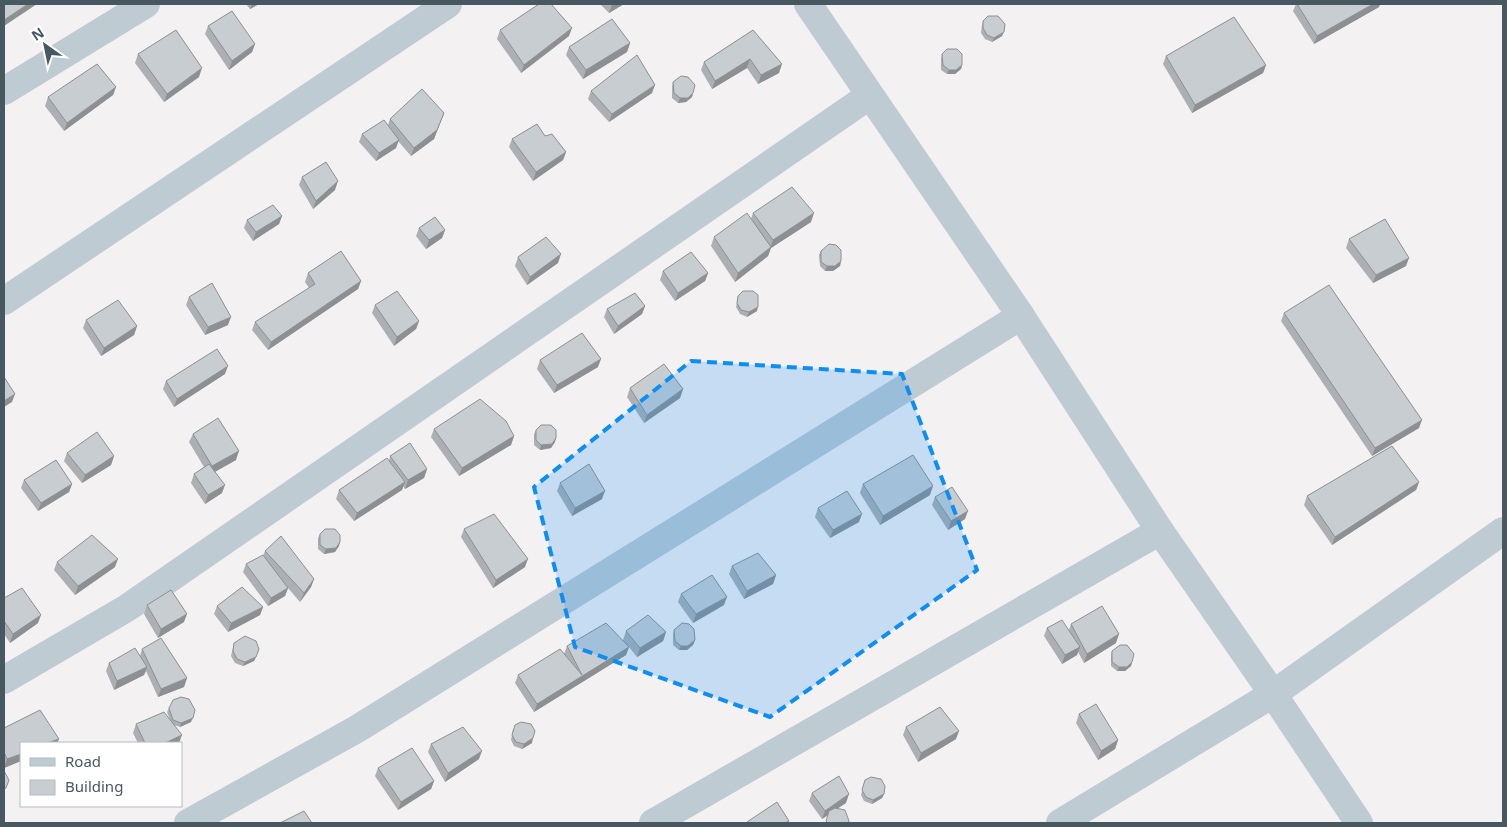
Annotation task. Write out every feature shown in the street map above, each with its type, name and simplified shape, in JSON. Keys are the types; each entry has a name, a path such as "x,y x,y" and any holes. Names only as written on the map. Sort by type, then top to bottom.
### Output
{"street":[{"path":"4,91 146,4"},
{"path":"4,301 448,4"},
{"path":"808,4 1020,316 1160,531 1273,694 1359,823"},
{"path":"4,680 127,608 869,96"},
{"path":"188,823 357,729 1020,316"},
{"path":"653,823 1160,531"},
{"path":"1060,823 1273,694 1503,531"}],"highlighted area":[{"path":"691,361 902,374 977,570 770,717 575,647 534,487"}],"building":[{"path":"4,4 28,4 4,20"},
{"path":"539,4 551,4 572,28 524,65 500,30"},
{"path":"1297,4 1373,4 1317,36"},
{"path":"232,11 255,44 232,61 208,26"},
{"path":"988,16 998,16 1005,24 1004,32 994,38 987,35 983,28 983,21"},
{"path":"1234,17 1266,65 1195,105 1166,56"},
{"path":"612,19 630,43 586,70 569,47"},
{"path":"176,30 202,68 167,94 138,54"},
{"path":"753,30 782,64 761,75 750,59 715,81 704,62"},
{"path":"947,49 957,49 962,54 962,65 956,70 949,70 943,65 942,54"},
{"path":"637,55 655,85 612,114 591,91"},
{"path":"97,64 116,87 67,123 48,97"},
{"path":"681,76 688,77 695,85 693,93 688,98 680,98 674,93 673,82"},
{"path":"422,89 444,113 437,130 414,148 390,119"},
{"path":"384,120 399,140 379,153 362,134"},
{"path":"537,124 545,136 552,134 566,152 536,172 512,139"},
{"path":"326,162 338,181 316,201 302,177"},
{"path":"792,187 814,213 773,240 753,213"},
{"path":"273,205 282,216 256,232 247,220"},
{"path":"747,213 771,247 738,273 714,237"},
{"path":"435,217 445,230 429,240 419,228"},
{"path":"1385,219 1409,258 1376,275 1349,239"},
{"path":"546,237 561,254 530,277 518,257"},
{"path":"829,244 836,245 841,250 841,261 835,266 827,266 821,262 821,251"},
{"path":"341,251 361,281 271,342 255,322 315,284 308,273"},
{"path":"691,252 708,273 678,293 663,271"},
{"path":"212,283 231,317 208,327 189,297"},
{"path":"1329,285 1422,420 1375,448 1284,313"},
{"path":"397,291 419,321 397,337 375,305"},
{"path":"743,291 753,291 758,295 758,307 749,312 741,310 737,303 738,296"},
{"path":"635,293 645,306 618,326 607,309"},
{"path":"118,300 137,326 104,348 86,320"},
{"path":"582,333 601,359 557,385 540,360"},
{"path":"217,349 228,366 177,399 166,381"},
{"path":"664,364 683,389 647,415 630,388"},
{"path":"4,377 15,394 4,401"},
{"path":"480,399 506,421 514,436 462,468 434,429"},
{"path":"218,418 239,451 212,466 193,434"},
{"path":"541,425 551,425 556,430 556,438 552,444 541,445 536,440 536,430"},
{"path":"97,432 114,456 85,475 67,453"},
{"path":"410,443 427,469 408,480 390,456"},
{"path":"1392,446 1419,482 1335,537 1307,496"},
{"path":"913,455 933,486 883,516 863,484"},
{"path":"387,458 405,482 357,513 339,490"},
{"path":"56,460 72,484 41,503 24,480"},
{"path":"209,464 225,485 208,495 194,474"},
{"path":"589,464 605,491 575,508 560,483"},
{"path":"952,487 968,511 951,521 935,497"},
{"path":"847,491 862,514 833,530 818,508"},
{"path":"494,514 528,559 496,580 464,529"},
{"path":"325,529 335,529 340,535 340,542 336,548 326,549 320,545 320,534"},
{"path":"92,535 118,559 78,586 57,562"},
{"path":"281,536 314,579 304,593 265,551"},
{"path":"758,553 776,575 747,591 732,566"},
{"path":"263,555 288,588 271,598 246,564"},
{"path":"712,575 727,597 696,614 681,594"},
{"path":"242,587 263,607 231,623 217,606"},
{"path":"22,588 41,615 13,634 4,621 4,598"},
{"path":"171,590 187,614 161,629 147,605"},
{"path":"1102,606 1119,634 1087,654 1071,624"},
{"path":"648,615 666,632 640,648 626,631"},
{"path":"1062,620 1080,647 1065,655 1047,628"},
{"path":"606,623 629,647 537,704 518,675 560,649 582,675 567,646"},
{"path":"682,623 689,624 694,629 695,640 688,646 681,646 675,641 674,630"},
{"path":"245,636 256,641 259,649 256,657 245,662 237,659 233,651 234,643"},
{"path":"161,638 187,678 161,689 142,649"},
{"path":"1120,645 1127,645 1134,654 1132,662 1127,667 1119,667 1112,662 1112,651"},
{"path":"135,648 147,667 117,681 109,663"},
{"path":"181,697 189,699 195,710 193,718 181,723 173,720 169,708 173,700"},
{"path":"1096,704 1118,740 1101,751 1079,714"},
{"path":"940,707 959,731 921,753 906,727"},
{"path":"40,710 59,739 50,742 20,742 20,754 7,759 4,752 4,728"},
{"path":"164,712 182,735 167,742 145,742 136,724"},
{"path":"521,722 531,724 535,731 533,738 524,744 516,742 512,735 515,725"},
{"path":"463,727 482,751 448,773 431,744"},
{"path":"412,748 434,781 401,802 378,768"},
{"path":"4,771 9,780 4,789"},
{"path":"839,776 849,794 825,811 812,793"},
{"path":"871,777 881,779 885,786 884,794 873,800 866,797 862,790 865,780"},
{"path":"777,802 789,821 785,823 747,822"},
{"path":"835,808 845,810 848,823 828,823 826,821 829,811"},
{"path":"304,811 312,823 280,823"}]}
